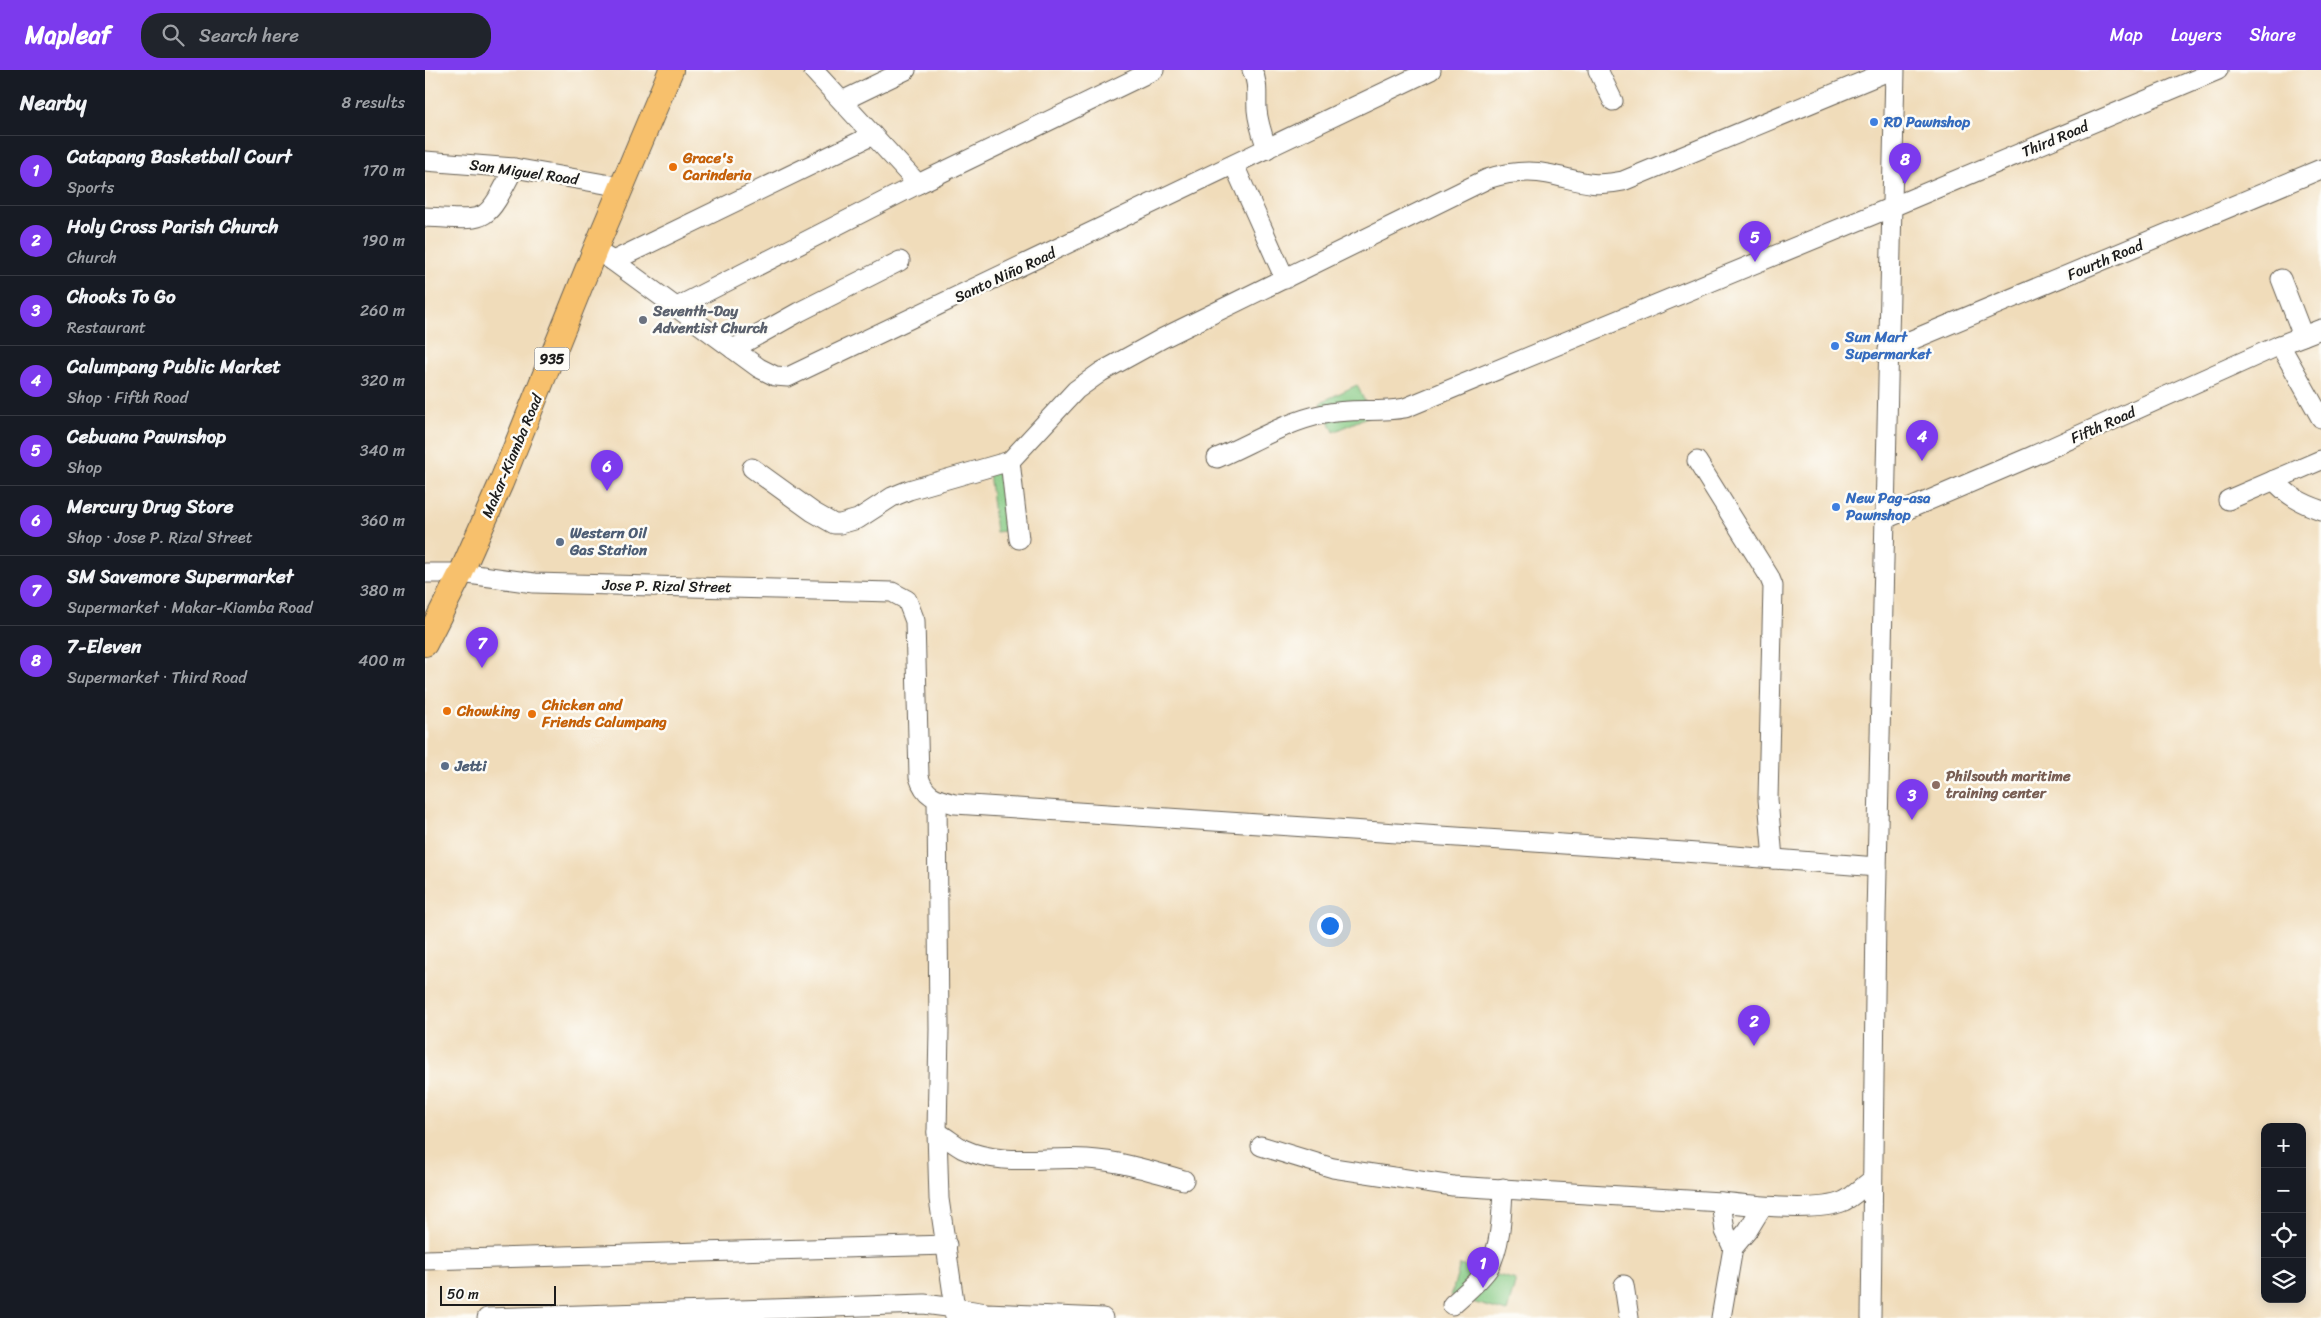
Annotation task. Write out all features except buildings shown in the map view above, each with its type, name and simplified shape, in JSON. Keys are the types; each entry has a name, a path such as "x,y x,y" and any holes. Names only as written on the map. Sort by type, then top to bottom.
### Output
{"main road":[{"name":"Makar-Kiamba Road","path":"425,644 461,573 542,385 604,255 622,187 671,70"}],"street":[{"path":"813,70 918,184"},
{"path":"842,102 906,70"},
{"path":"675,308 918,184 1154,70"},
{"path":"1252,70 1258,89 1257,109 1260,125 1267,149"},
{"name":"Santo Niño Road","path":"604,255 759,368 775,376 797,374 1431,70"},
{"path":"1598,70 1613,101"},
{"path":"752,468 813,512 834,524 858,519 893,497 909,490 1010,461 1076,390 1101,372 1163,338 1487,179 1505,173 1546,173 1589,184 1605,185 1623,181 1891,70"},
{"path":"1871,1318 1877,868 1895,70"},
{"name":"Third Road","path":"1217,458 1303,419 1346,410 1374,412 1405,408 2218,70"},
{"path":"604,255 873,135"},
{"name":"San Miguel Road","path":"425,161 514,168 622,187"},
{"path":"1234,165 1285,279"},
{"path":"425,217 478,219 494,207 514,168"},
{"name":"Fourth Road","path":"1888,350 2321,169"},
{"path":"733,349 799,312 900,262"},
{"path":"2281,279 2303,336"},
{"name":"Fifth Road","path":"1885,519 2028,458 2280,345 2321,329"},
{"path":"2280,345 2321,418"},
{"path":"2228,500 2321,460"},
{"path":"1010,461 1019,539"},
{"path":"1697,461 1769,576 1773,586 1768,799 1773,858"},
{"path":"2274,480 2287,495 2321,510"},
{"name":"Jose P. Rizal Street","path":"425,573 461,573 534,583 892,592 907,600 915,621 919,777 926,793 937,799"},
{"path":"955,1313 947,1245 939,1199 937,1132 939,1029 937,799 955,804 1773,858 1877,868"},
{"path":"937,1132 963,1148 993,1157 1013,1159 1088,1159 1135,1166 1184,1180"},
{"path":"1261,1146 1333,1168 1453,1186 1721,1202 1762,1207 1833,1205 1846,1200 1872,1180"},
{"path":"1452,1305 1473,1287 1489,1268 1501,1224 1503,1188"},
{"path":"1721,1202 1724,1224 1733,1248"},
{"path":"1721,1318 1733,1248 1748,1230 1762,1207"},
{"path":"425,1260 947,1245"},
{"path":"1624,1285 1629,1318"},
{"path":"487,1318 924,1304 955,1313 1103,1318"}],"green space":[{"path":"1357,385 1371,415 1334,432 1321,402"},
{"path":"1014,470 1021,529 996,532 989,472"},
{"path":"1460,1265 1516,1280 1507,1312 1451,1296"}],"place":[{"name":"RD Pawnshop","path":"1874,122"},
{"name":"Grace's Carinderia","path":"673,167"},
{"name":"7-Eleven","path":"1905,184"},
{"name":"Cebuana Pawnshop","path":"1755,262"},
{"name":"Seventh-Day Adventist Church","path":"643,320"},
{"name":"Sun Mart Supermarket","path":"1835,346"},
{"name":"Calumpang Public Market","path":"1922,461"},
{"name":"Mercury Drug Store","path":"607,491"},
{"name":"New Pag-asa Pawnshop","path":"1836,507"},
{"name":"Western Oil Gas Station","path":"560,542"},
{"name":"SM Savemore Supermarket","path":"482,668"},
{"name":"Chowking","path":"447,711"},
{"name":"Chicken and Friends Calumpang","path":"532,714"},
{"name":"Jetti","path":"445,766"},
{"name":"Philsouth maritime training center","path":"1936,785"},
{"name":"Chooks To Go","path":"1912,820"},
{"name":"Holy Cross Parish Church","path":"1754,1046"},
{"name":"Catapang Basketball Court","path":"1483,1288"}]}
